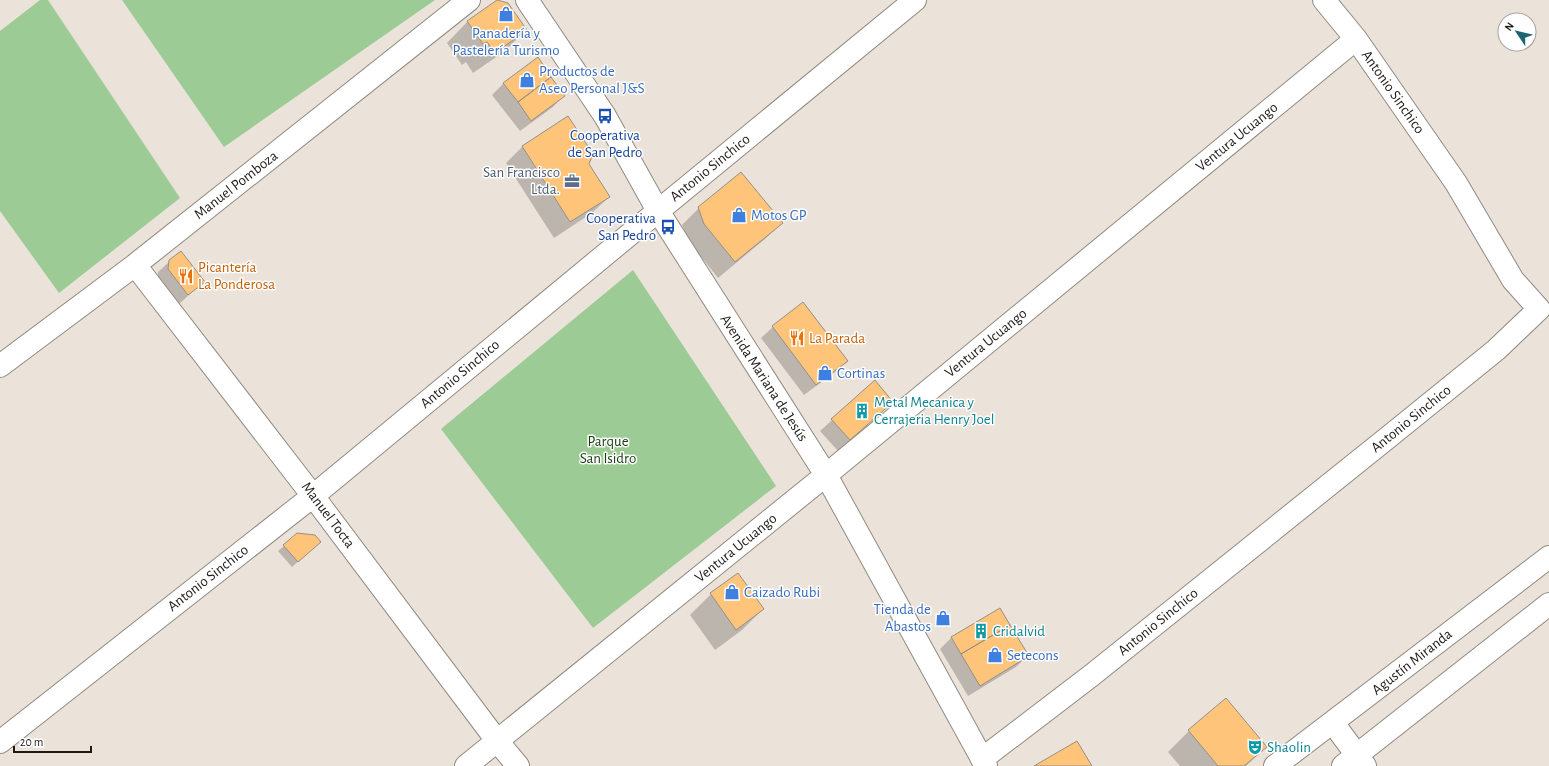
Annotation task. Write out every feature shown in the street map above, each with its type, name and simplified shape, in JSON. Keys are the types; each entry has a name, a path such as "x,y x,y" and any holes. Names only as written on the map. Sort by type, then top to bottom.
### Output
{"street":[{"name":"Manuel Pomboza","path":"0,366 135,265 469,0"},
{"name":"Avenida Mariana de Jesús","path":"527,0 604,116 658,211 826,474 984,762"},
{"name":"Antonio Sinchico","path":"0,742 314,496 915,0"},
{"name":"Antonio Sinchico","path":"984,762 1496,350 1544,315 1513,280 1456,183 1356,39 1324,0"},
{"name":"Ventura Ucuango","path":"466,766 498,742 1356,39"},
{"name":"Manuel Tocta","path":"135,265 314,496 498,742 518,766"},
{"name":"Agustín Miranda","path":"1275,766 1549,557"},
{"path":"1333,723 1355,762 1549,604"}],"green space":[{"path":"40,0 48,0 180,198 59,293 0,211 0,31"},
{"path":"122,0 435,0 224,147"},
{"name":"Parque San Isidro","path":"633,270 776,486 593,628 441,429"}],"building":[{"path":"497,0 508,3 527,30 495,53 487,42 483,44 467,21"},
{"name":"Productos de Aseo Personal J&S","path":"538,57 551,77 518,102 503,83"},
{"path":"551,77 565,96 531,121 518,102"},
{"name":"San Francisco Ltda.","path":"568,116 593,154 589,164 610,197 570,222 522,146"},
{"name":"Motos GP","path":"741,172 783,223 735,262 704,224 698,207"},
{"name":"Picantería La Ponderosa","path":"181,251 205,282 188,295 168,269 169,260"},
{"path":"803,302 848,361 816,385 772,326"},
{"name":"Metal Mecanica y Cerrajeria Henry Joel","path":"875,380 893,402 850,440 831,419"},
{"path":"297,533 315,535 321,542 298,562 283,545"},
{"path":"738,573 764,609 736,630 710,593"},
{"name":"Cridalvid","path":"1000,608 1010,625 961,654 951,637"},
{"name":"Setecons","path":"1010,625 1029,656 980,686 961,654"},
{"path":"1226,698 1267,747 1244,766 1218,766 1188,730"},
{"path":"1077,741 1092,766 1034,766"}],"place":[{"name":"Panadería y Pastelería Turismo","path":"506,14"},
{"name":"Productos de Aseo Personal J&S","path":"527,80"},
{"name":"Cooperativa de San Pedro","path":"605,116"},
{"name":"San Francisco Ltda.","path":"572,181"},
{"name":"Motos GP","path":"739,215"},
{"name":"Cooperativa San Pedro","path":"668,227"},
{"name":"Picantería La Ponderosa","path":"186,276"},
{"name":"La Parada","path":"797,338"},
{"name":"Cortinas","path":"825,373"},
{"name":"Metal Mecanica y Cerrajeria Henry Joel","path":"862,411"},
{"name":"Caizado Rubi","path":"732,592"},
{"name":"Tienda de Abastos","path":"943,618"},
{"name":"Cridalvid","path":"981,631"},
{"name":"Setecons","path":"995,655"},
{"name":"Shaolin","path":"1255,747"}]}
